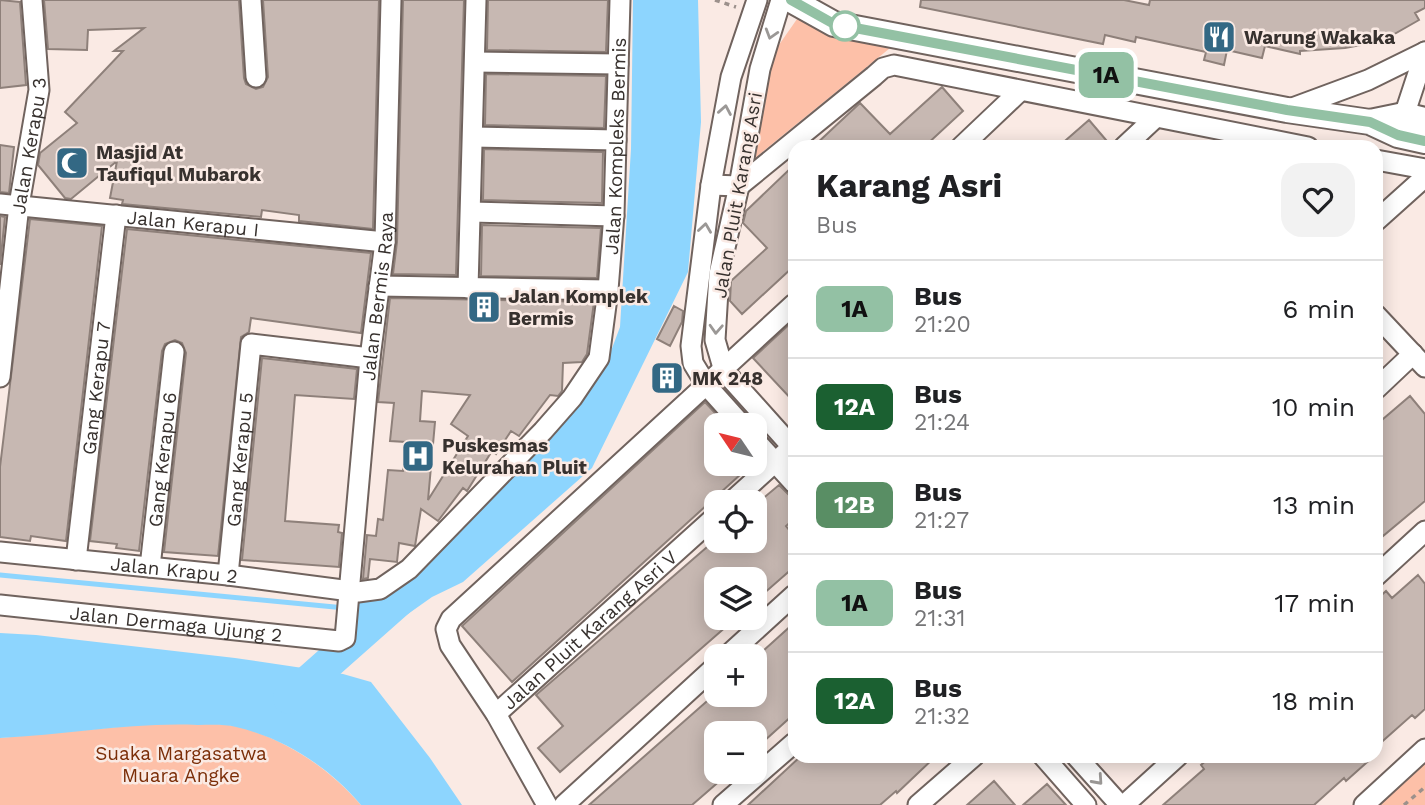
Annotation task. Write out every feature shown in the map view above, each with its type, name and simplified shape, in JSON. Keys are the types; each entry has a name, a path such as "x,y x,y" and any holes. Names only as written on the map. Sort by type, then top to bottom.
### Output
{"street":[{"name":"Jalan Kerapu 3","path":"0,377 10,205 39,90 32,0"},
{"path":"251,0 256,78"},
{"name":"Jalan Bermis Raya","path":"345,632 370,358 385,242 391,0"},
{"path":"468,288 476,0"},
{"name":"Jalan Kompleks Bermis","path":"347,595 377,590 409,569 572,398 599,358 614,216 620,0"},
{"name":"Jalan Pluit Karang Asri","path":"731,413 707,386 693,363 691,346 711,185 731,77 757,0"},
{"name":"Jalan Pluit Karang Asri","path":"781,0 758,77 739,186 719,274 715,340 724,371 788,440"},
{"path":"791,0 834,24 1287,110 1370,122 1409,123 1425,141"},
{"path":"1287,110 1368,80 1425,52"},
{"path":"1409,123 1425,52"},
{"path":"475,62 618,64"},
{"path":"795,140 883,68 901,66 1267,140"},
{"path":"968,140 1020,91"},
{"path":"1131,140 1155,118"},
{"path":"473,137 616,140"},
{"path":"711,185 739,186 788,146"},
{"path":"1383,161 1425,169"},
{"path":"1383,215 1425,177"},
{"name":"Jalan Kerapu I","path":"10,205 385,242"},
{"path":"471,212 614,216"},
{"name":"Gang Kerapu 7","path":"76,560 116,215"},
{"path":"379,286 608,290"},
{"path":"547,805 496,714 450,645 446,629 451,619 788,310"},
{"path":"1383,323 1419,361 1383,384"},
{"name":"Gang Kerapu 5","path":"228,575 251,344 370,358"},
{"name":"Gang Kerapu 6","path":"150,568 174,352"},
{"path":"744,490 788,452"},
{"path":"767,453 788,476"},
{"name":"Jalan Pluit Karang Asri V","path":"496,714 704,527"},
{"path":"1383,570 1425,531"},
{"name":"Jalan Krapu 2","path":"0,552 228,575 347,595"},
{"path":"740,644 788,600"},
{"name":"Jalan Dermaga Ujung 2","path":"0,606 339,641 345,638 345,632"},
{"path":"564,805 704,677"},
{"path":"723,805 788,748"},
{"path":"1364,805 1425,749"},
{"path":"918,805 966,763"},
{"path":"1049,763 1086,805"},
{"path":"1083,763 1122,805 1170,763"}],"path":[{"path":"1404,805 1425,787"}],"green space":[{"path":"804,9 895,44 739,171 774,52"},
{"name":"Suaka Margasatwa Muara Angke","path":"160,723 226,725 253,731 304,756 335,779 361,805 0,805 0,738"},
{"path":"1425,762 1425,805 1373,805"}],"water":[{"path":"633,0 698,0 701,122 688,272 592,468 463,582 432,597 381,633 353,617 353,594 375,594 511,472 589,390 611,351 620,327 631,149"},
{"path":"0,633 235,658 343,674 371,682 430,758 462,805 361,805 335,778 288,746 231,726 148,725 0,738"}],"building":[{"path":"0,0 20,2 26,85 0,88"},
{"path":"44,0 239,0 244,78 246,84 256,89 263,87 268,77 263,0 379,0 373,229 299,221 299,215 262,210 261,217 122,204 123,200 110,198 117,161 71,199 65,198 38,165 40,153 77,123 65,112 123,51 114,51 144,28 88,30 87,50 48,49"},
{"path":"403,0 464,0 456,275 393,274 397,242"},
{"path":"488,0 608,0 606,52 487,50"},
{"path":"921,0 1124,0 1149,5 1150,0 1425,0 1425,8 1415,13 1419,20 1382,41 1345,48 1300,51 1300,54 1265,46 1262,58 1227,50 1224,65 1204,60 1206,52 1136,37 1135,42 1105,35 1103,44 920,7"},
{"path":"486,74 606,76 604,128 485,125"},
{"path":"942,87 963,111 932,140 820,140 860,103 890,134"},
{"path":"1089,120 1106,140 1066,140"},
{"path":"0,145 14,147 9,193 0,192"},
{"path":"484,149 603,152 602,203 483,200"},
{"path":"788,171 788,272 742,314 730,301 731,281 767,248 743,223 746,211"},
{"path":"0,216 5,217 0,265"},
{"path":"30,219 102,226 66,541 31,536 30,541 0,537 0,467"},
{"path":"482,225 601,228 597,278 481,276"},
{"path":"127,229 371,253 361,333 251,318 249,332 241,337 218,556 164,552 186,353 182,343 175,340 165,344 162,351 139,551 116,548 117,544 90,541"},
{"path":"390,298 594,302 587,354 582,362 563,363 562,391 558,396 550,395 519,436 511,431 496,454 492,451 467,491 463,488 438,521 421,509 415,546 399,543 397,562 370,559 368,578 363,579 367,535 376,536 378,519 383,520 388,470 403,471 406,442 390,441 394,403 378,402","holes":["422,391 470,395 451,424 468,436 428,500 435,422 420,421"]},
{"path":"674,306 683,311 682,322 670,346 657,339"},
{"path":"788,326 788,396 753,358"},
{"path":"262,358 357,369 354,399 295,395 285,521 339,525 338,532 342,533 339,567 242,560"},
{"path":"1410,396 1425,414 1425,501 1383,536 1383,419"},
{"path":"705,402 715,413 704,413 704,476 739,476 723,490 704,490 704,508 512,682 462,626"},
{"path":"779,485 788,494 788,572 767,591 767,567 704,567 704,630 722,630 560,772 538,748 563,726 536,695 704,550 704,553 767,553 767,495"},
{"path":"1418,575 1425,584 1425,709 1415,718 1412,715 1383,741 1383,594 1386,591 1392,598"},
{"path":"788,628 788,719 767,738 767,721 704,721 704,784 716,784 692,805 589,805 704,704 704,707 767,707 767,647"},
{"path":"793,763 929,763 880,805 748,805"},
{"path":"1366,763 1346,781 1344,778 1314,805 1163,805 1204,769 1201,765"},
{"path":"994,781 1015,805 967,805"},
{"path":"1047,784 1066,805 1023,805"}],"waterway":[{"path":"0,575 345,608"},
{"path":"289,698 402,598"}],"bus line":[{"name":"1A","path":"791,0 834,24 1287,110 1370,122 1398,135 1425,141"}],"place":[{"name":"Warung Wakaka","path":"1219,37"},
{"name":"Masjid At Taufiqul Mubarok","path":"72,163"},
{"name":"Jalan Komplek Bermis","path":"484,307"},
{"name":"MK 248","path":"667,378"},
{"name":"Puskesmas Kelurahan Pluit","path":"418,456"}]}
